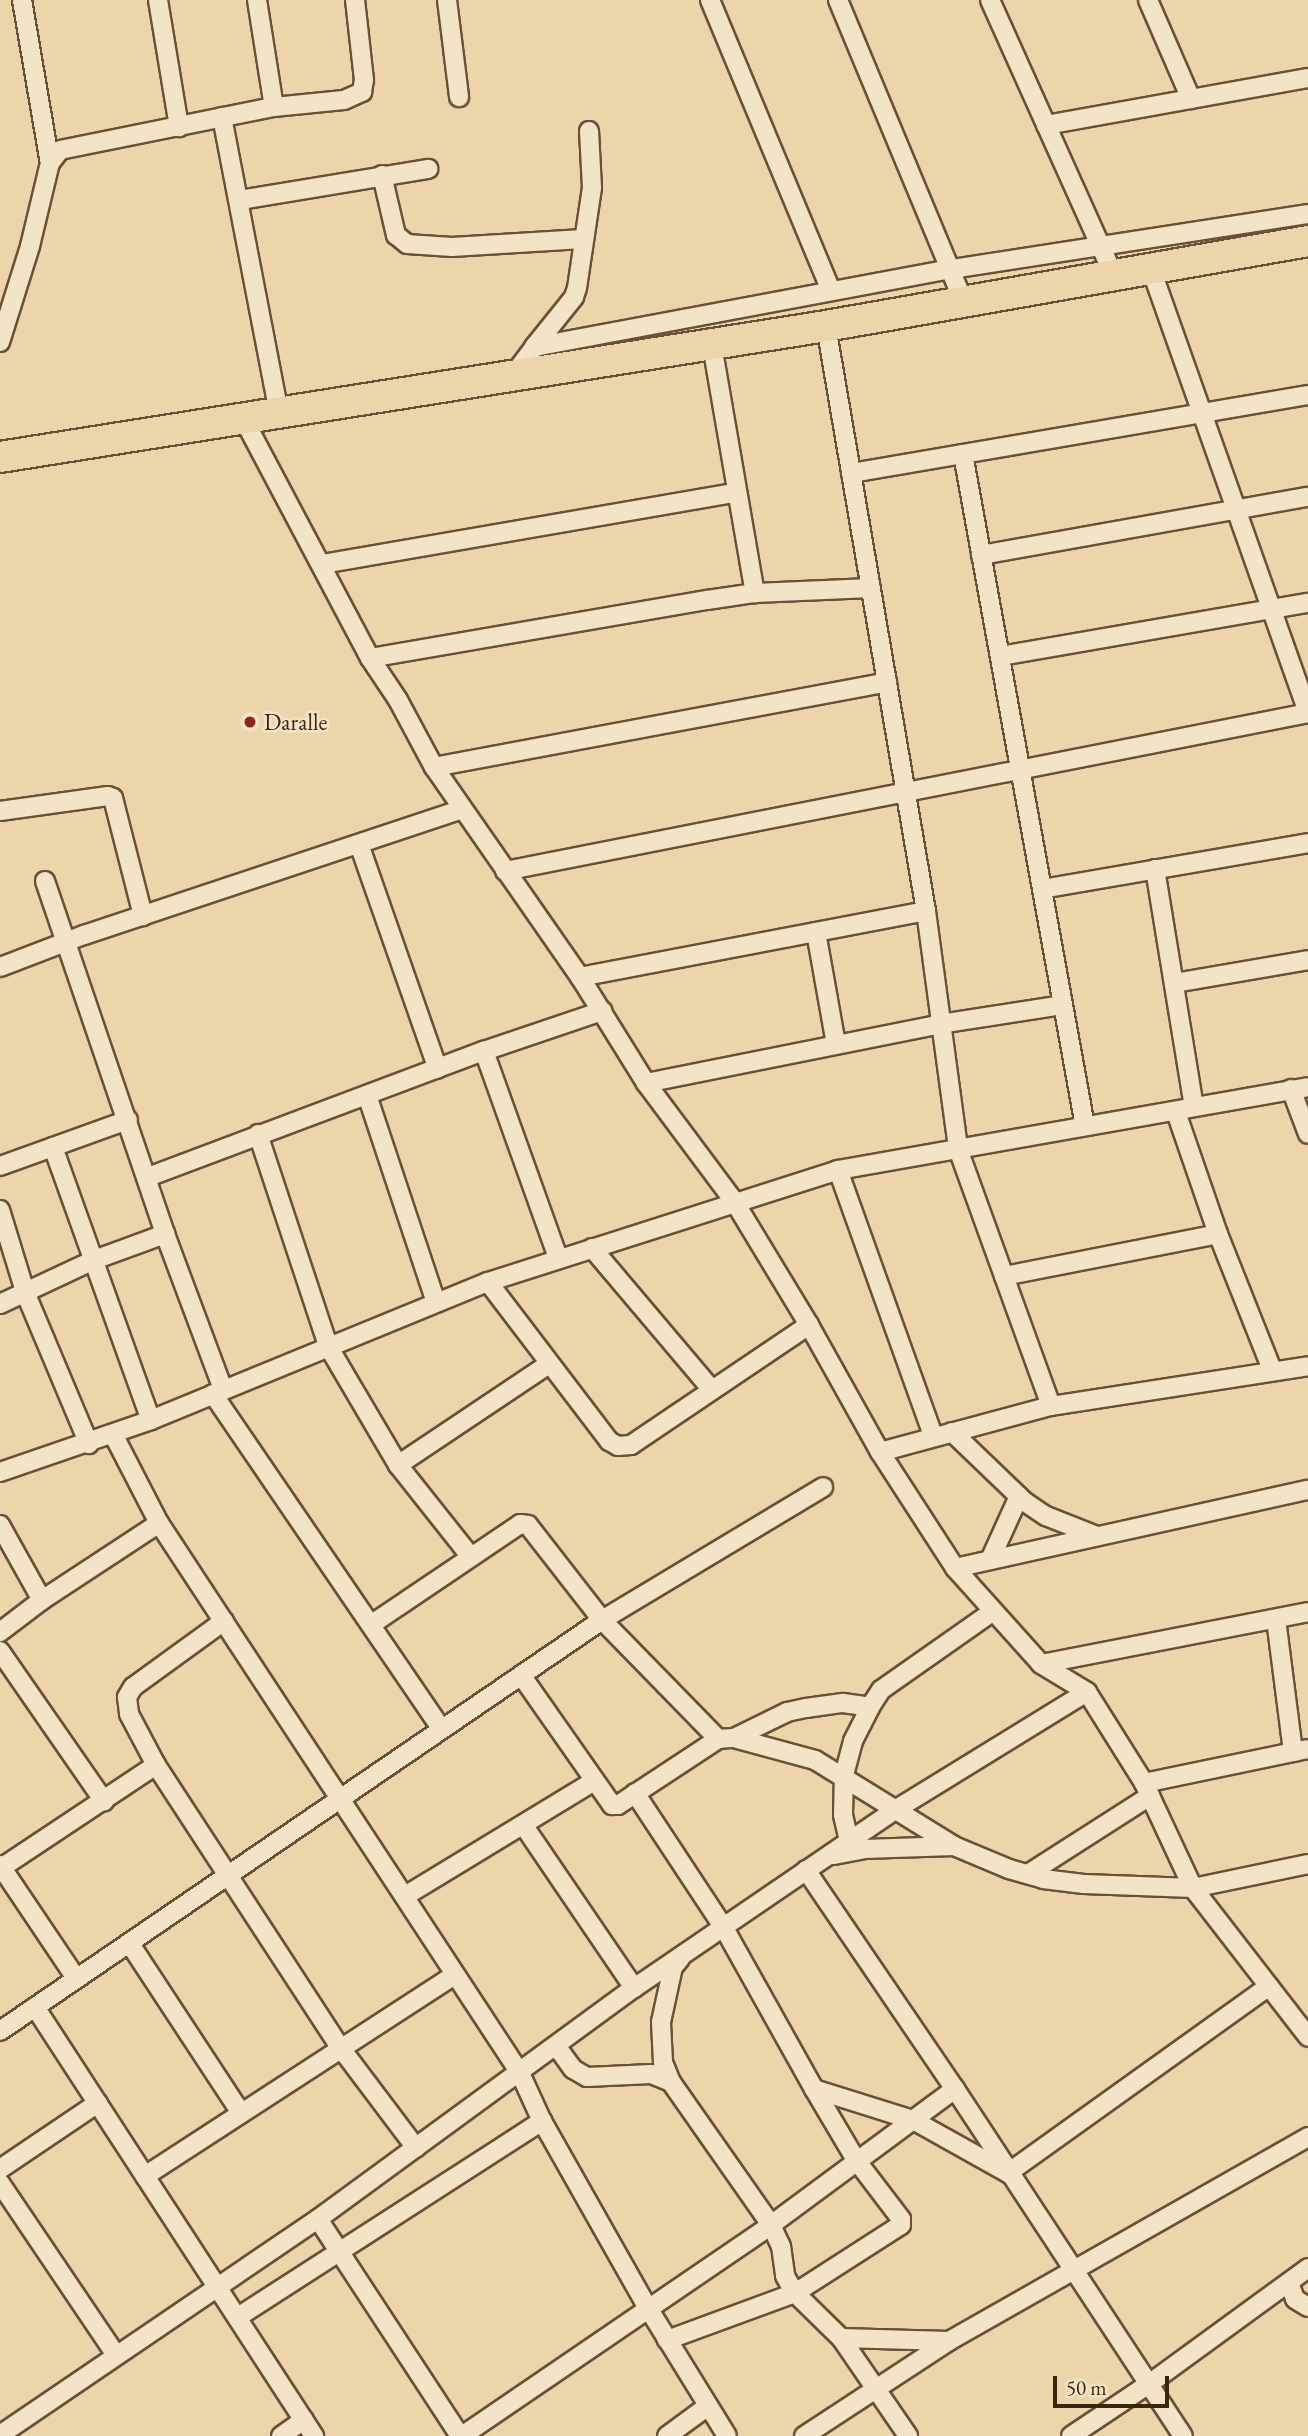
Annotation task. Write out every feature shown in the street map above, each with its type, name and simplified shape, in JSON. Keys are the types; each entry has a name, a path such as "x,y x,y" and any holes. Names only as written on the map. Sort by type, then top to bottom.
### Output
{"highway":[{"path":"0,457 244,420 514,373 712,345 1308,241"}],"street":[{"path":"22,0 50,163"},
{"path":"158,0 179,127"},
{"path":"257,0 274,107"},
{"path":"0,342 26,258 50,163 60,150 94,141 274,107 344,100 362,92 364,80 355,0"},
{"path":"447,0 459,96"},
{"path":"710,0 831,291"},
{"path":"838,0 964,302"},
{"path":"990,0 1114,276"},
{"path":"1148,0 1191,99"},
{"path":"1046,125 1308,78"},
{"path":"222,117 279,414"},
{"path":"514,373 574,298 592,188 589,131"},
{"path":"240,200 428,169"},
{"path":"382,175 396,235 407,244 452,247 583,239"},
{"path":"534,347 952,269 1308,214"},
{"path":"505,871 1308,712 1151,269"},
{"path":"826,326 926,911 958,1149 1051,1406"},
{"path":"712,345 755,593"},
{"path":"851,473 1308,395"},
{"path":"244,420 323,564 370,659 398,700 435,767 580,977 646,1083 734,1201 809,1325 880,1452 955,1568 1041,1664 1087,1692 1147,1789 1193,1888 1269,1986 1300,2014 1308,2037"},
{"path":"963,454 1085,1126"},
{"path":"323,564 737,492"},
{"path":"981,555 1308,497"},
{"path":"370,659 755,593 871,588"},
{"path":"1000,656 1308,603"},
{"path":"435,767 887,682"},
{"path":"0,811 108,796 113,798 143,916"},
{"path":"0,967 66,942 462,809"},
{"path":"359,844 438,1069"},
{"path":"1042,889 1308,844"},
{"path":"1155,869 1194,1107"},
{"path":"45,881 148,1177 218,1392 441,1728"},
{"path":"580,977 926,911"},
{"path":"816,932 836,1044"},
{"path":"1174,983 1308,960"},
{"path":"646,1083 940,1024 1063,1005"},
{"path":"148,1177 484,1051 602,1011"},
{"path":"484,1051 558,1258"},
{"path":"0,1472 89,1444 488,1282 734,1201 838,1170 1299,1088 1308,1134"},
{"path":"367,1095 436,1302"},
{"path":"1176,1112 1218,1234 1272,1370"},
{"path":"0,1166 128,1119"},
{"path":"258,1134 328,1346 398,1465 471,1557"},
{"path":"53,1147 150,1420"},
{"path":"838,1170 933,1436"},
{"path":"0,1210 25,1292 89,1444"},
{"path":"0,1304 94,1260 165,1234"},
{"path":"1004,1276 1218,1234"},
{"path":"592,1248 711,1389"},
{"path":"488,1282 609,1441 618,1446 631,1445 809,1325"},
{"path":"398,1465 549,1364"},
{"path":"880,1452 1051,1406 1308,1366"},
{"path":"952,1432 1019,1496 1046,1516 1097,1536"},
{"path":"113,1434 159,1523 520,2073 542,2121 648,2308 727,2436"},
{"path":"0,2031 602,1620 823,1487"},
{"path":"955,1568 1308,1490"},
{"path":"990,1560 1019,1496"},
{"path":"0,1632 42,1600 159,1523"},
{"path":"372,1624 520,1524 528,1525 602,1620 726,1739 815,1760 844,1775 895,1810 911,1816 954,1846 1028,1874 1084,1884 1193,1888 1308,1864"},
{"path":"0,1525 42,1600"},
{"path":"849,1841 843,1815 844,1775 853,1741 870,1706 881,1690 992,1612"},
{"path":"1041,1664 1308,1612"},
{"path":"1028,1874 1147,1789 1301,1751 1276,1619"},
{"path":"224,1621 133,1687 127,1697 129,1714 156,1766 340,2047 415,2148"},
{"path":"0,1651 104,1801"},
{"path":"520,1675 612,1805 618,1805 726,1739 787,1712 843,1703 870,1706"},
{"path":"3,2432 318,2219 557,2047 634,1988 806,1870 895,1810 1087,1692"},
{"path":"76,1978 1,1866 156,1766"},
{"path":"405,1896 594,1781"},
{"path":"635,1793 724,1928 856,2160 901,2219 901,2225 795,2293 667,2340"},
{"path":"524,1826 634,1988"},
{"path":"828,1856 864,1849 954,1846"},
{"path":"806,1870 955,2089 1184,2436"},
{"path":"130,1944 241,2113"},
{"path":"685,1954 673,1967 661,2022 663,2062 671,2082 771,2225 781,2246 785,2276 795,2293 841,2338 908,2436"},
{"path":"145,2176 454,1975"},
{"path":"1008,2173 1269,1986"},
{"path":"35,2007 314,2436"},
{"path":"557,2047 573,2069 587,2077 651,2074 671,2082"},
{"path":"814,2089 914,2120 1008,2173"},
{"path":"318,2219 337,2253 461,2436 771,2225 955,2089"},
{"path":"0,2169 97,2103"},
{"path":"238,2317 542,2121"},
{"path":"804,2436 949,2342 1308,2137"},
{"path":"0,2183 116,2355"},
{"path":"1071,2436 1149,2384 1308,2268"},
{"path":"1289,2283 1295,2299 1308,2307"},
{"path":"841,2338 949,2342"},
{"path":"667,2436 708,2406"},
{"path":"281,2436 304,2420"}],"place":[{"name":"Daralle","path":"250,722"}]}
